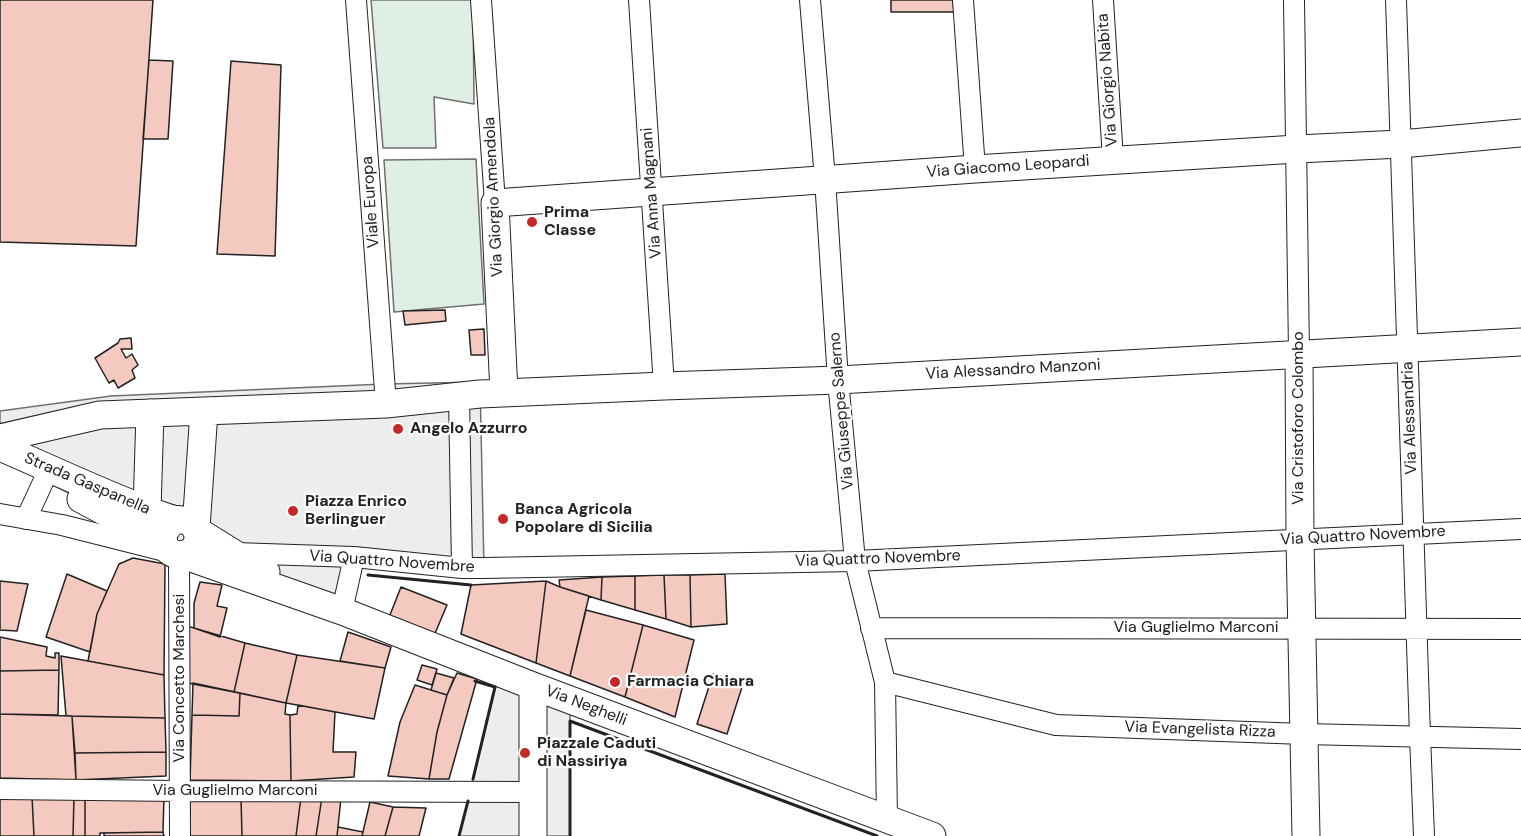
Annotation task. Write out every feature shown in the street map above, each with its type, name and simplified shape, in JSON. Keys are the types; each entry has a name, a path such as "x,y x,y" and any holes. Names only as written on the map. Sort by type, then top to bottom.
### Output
{"street":[{"name":"Viale Europa","path":"357,0 386,404"},
{"name":"Via Giorgio Amendola","path":"481,0 495,203 504,393"},
{"name":"Via Anna Magnani","path":"639,0 664,386"},
{"name":"Via Giuseppe Salerno","path":"810,0 825,179 838,380 855,561 885,681 886,819"},
{"path":"963,0 975,169"},
{"name":"Via Giorgio Nabita","path":"1103,0 1113,160"},
{"name":"Via Cristoforo Colombo","path":"1294,0 1306,836"},
{"name":"Via Alessandria","path":"1396,0 1424,836"},
{"name":"Via Giacomo Leopardi","path":"495,203 1113,160 1401,144 1521,133"},
{"name":"Via Alessandro Manzoni","path":"0,438 100,415 386,404 504,393 838,380 1521,342"},
{"path":"459,396 462,568"},
{"path":"179,540 204,411"},
{"path":"147,510 150,413"},
{"name":"Strada Gaspanella","path":"0,447 147,510 179,540"},
{"name":"Strada Gaspanella","path":"0,456 44,480 179,540"},
{"path":"26,519 44,480"},
{"path":"0,514 62,525 179,540 234,553 342,611"},
{"name":"Via Quattro Novembre","path":"234,553 354,557 462,568 855,561 1521,529"},
{"path":"179,540 342,611"},
{"name":"Via Concetto Marchesi","path":"179,540 180,836"},
{"path":"342,611 354,557"},
{"name":"Via Neghelli","path":"342,611 533,686 932,836"},
{"name":"Via Guglielmo Marconi","path":"871,628 1521,628"},
{"name":"Via Evangelista Rizza","path":"885,681 1056,725 1521,739"},
{"path":"533,686 533,836"},
{"name":"Via Guglielmo Marconi","path":"0,789 533,792"}],"green space":[{"path":"371,0 473,0 474,104 434,97 436,148 383,148"},
{"path":"476,159 484,304 394,312 384,160"}],"shaded area":[{"name":"Piazza Enrico Berlinguer","path":"480,382 484,568 355,557 342,611 164,543 0,457 0,411 111,396"},
{"name":"Piazzale Caduti di Nassiriya","path":"499,673 570,700 570,836 459,836"}],"building":[{"path":"0,0 153,0 136,246 0,242"},
{"path":"891,0 953,0 954,12 891,12"},
{"path":"149,60 173,61 168,139 143,139"},
{"path":"231,61 281,65 275,256 217,254"},
{"path":"445,310 446,321 405,325 403,311"},
{"path":"484,329 485,355 471,355 469,330"},
{"path":"131,338 132,349 121,349 126,358 132,354 138,365 132,370 135,378 118,388 114,380 109,383 95,358 118,343 120,339"},
{"path":"133,558 165,564 164,675 88,661 97,614 119,564"},
{"path":"67,574 107,591 97,614 90,652 46,637"},
{"path":"725,574 727,624 691,627 690,575"},
{"path":"664,575 690,575 691,627 666,619"},
{"path":"664,575 666,619 635,610 635,576"},
{"path":"635,576 635,610 601,600 602,577"},
{"path":"602,577 601,600 560,587 559,580"},
{"path":"0,581 28,584 17,631 0,630"},
{"path":"546,581 589,596 570,676 536,663"},
{"path":"546,581 536,663 461,634 471,585"},
{"path":"200,582 222,585 217,606 227,608 220,637 194,628 194,603"},
{"path":"401,587 447,605 433,638 388,620"},
{"path":"586,610 643,625 625,697 570,676"},
{"path":"643,625 694,640 675,717 625,697"},
{"path":"187,626 245,643 234,692 188,683"},
{"path":"348,632 391,647 385,668 340,661"},
{"path":"0,637 47,647 46,656 55,658 55,653 59,653 59,670 0,671"},
{"path":"245,643 297,655 286,703 234,692"},
{"path":"297,655 385,668 374,719 286,703"},
{"path":"61,656 164,675 165,718 66,716"},
{"path":"422,665 437,669 432,685 417,680"},
{"path":"59,670 58,715 0,714 0,671"},
{"path":"436,673 454,678 447,695 431,690"},
{"path":"457,673 477,679 449,779 429,779 437,732 447,695"},
{"path":"713,674 743,684 727,734 697,724"},
{"path":"193,683 240,693 239,716 192,715"},
{"path":"415,685 447,695 437,732 429,779 388,776 400,722"},
{"path":"240,693 286,703 285,714 290,715 291,781 190,780 192,715 239,716"},
{"path":"298,705 335,712 333,752 356,752 354,777 291,781 290,715 297,714"},
{"path":"0,714 72,716 76,780 0,778"},
{"path":"72,716 165,718 166,752 75,753"},
{"path":"166,752 166,776 76,780 75,753"},
{"path":"0,797 32,797 34,836 0,836"},
{"path":"32,797 74,797 73,836 34,836"},
{"path":"74,797 85,797 85,836 73,836"},
{"path":"85,797 164,797 163,832 100,833 100,836 85,836"},
{"path":"301,797 296,836 242,836 241,799"},
{"path":"301,797 322,797 316,836 296,836"},
{"path":"322,797 341,798 337,836 316,836"},
{"path":"241,799 242,836 189,836 190,801"},
{"path":"370,802 393,807 385,836 362,836"},
{"path":"393,807 426,808 419,836 385,836"},
{"path":"338,827 363,832 362,836 337,836"},
{"path":"163,832 164,836 104,836 104,833"}],"wall":[{"path":"368,575 471,585"},
{"path":"473,779 495,687 475,681"},
{"path":"570,836 570,721 877,836"},
{"path":"459,836 468,801"}],"place":[{"name":"Prima Classe","path":"532,222"},
{"name":"Angelo Azzurro","path":"398,429"},
{"name":"Piazza Enrico Berlinguer","path":"293,511"},
{"name":"Banca Agricola Popolare di Sicilia","path":"503,519"},
{"name":"Farmacia Chiara","path":"615,682"},
{"name":"Piazzale Caduti di Nassiriya","path":"525,753"}]}
